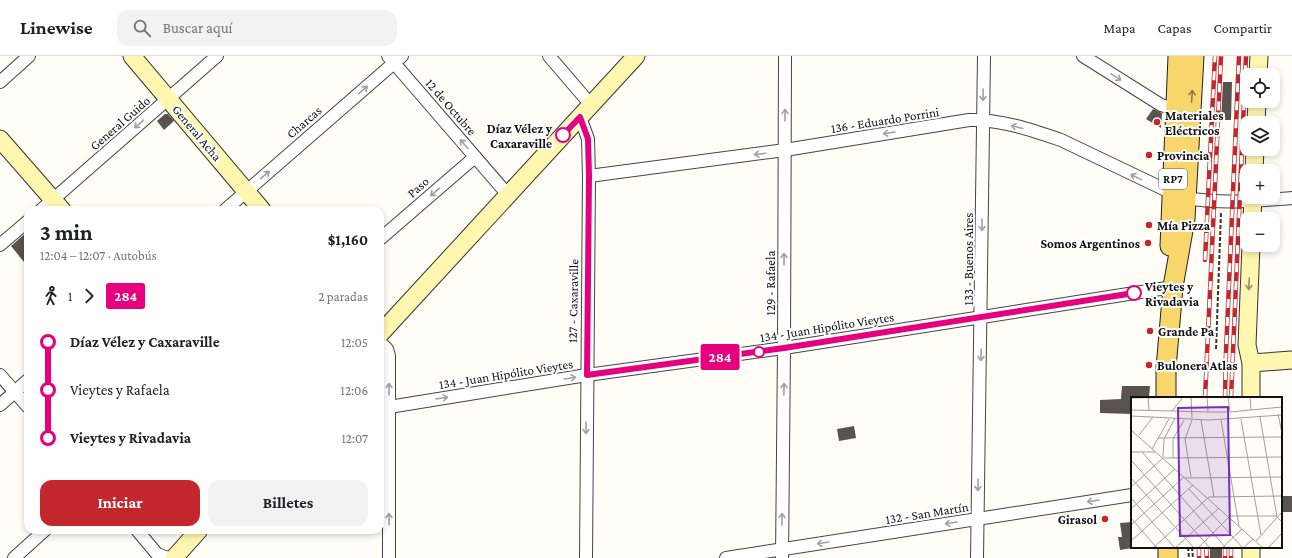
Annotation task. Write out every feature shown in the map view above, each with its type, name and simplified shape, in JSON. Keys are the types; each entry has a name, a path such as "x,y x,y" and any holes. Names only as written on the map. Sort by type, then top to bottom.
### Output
{"main road":[{"name":"RP7","path":"1178,56 1175,109 1179,196"},
{"name":"RP7","path":"1166,397 1166,368 1173,287 1170,249 1179,196 1194,56"}],"street":[{"path":"0,82 29,56"},
{"name":"General Acha","path":"132,56 259,206"},
{"name":"General Guido","path":"53,206 169,98 217,56"},
{"path":"549,56 585,111"},
{"path":"384,330 636,56"},
{"name":"129 - Rafaela","path":"782,554 785,56"},
{"name":"133 - Buenos Aires","path":"978,558 984,56"},
{"path":"1082,56 1161,105 1175,109"},
{"path":"1258,68 1259,56"},
{"name":"12 de Octubre","path":"395,58 475,157 508,194"},
{"name":"Charcas","path":"229,206 395,58"},
{"name":"127 - Caxaraville","path":"585,111 588,139 589,176 586,558"},
{"name":"136 - Eduardo Porrini","path":"589,176 784,150 969,120 983,120 1036,132 1061,140 1179,196 1222,202 1240,200"},
{"path":"0,139 51,206"},
{"name":"Paso","path":"384,236 475,157"},
{"name":"136 - Eduardo Porrini","path":"1280,198 1292,198"},
{"path":"0,245 24,224"},
{"path":"1251,252 1247,345 1251,363 1251,397"},
{"name":"134 - Juan Hipólito Vieytes","path":"389,407 587,375 784,348 1173,287"},
{"path":"384,346 387,349 389,356 389,558"},
{"path":"1251,363 1292,360"},
{"path":"0,375 24,403"},
{"path":"0,404 24,383"},
{"name":"132 - San Martín","path":"726,558 782,554 978,519 1131,495"},
{"path":"14,558 41,534"},
{"path":"140,534 157,554 168,558"},
{"path":"174,558 195,534"}],"path":[{"path":"1216,349 1222,202"},
{"path":"1188,548 1189,558"},
{"path":"1192,548 1193,558"}],"building":[{"path":"1223,82 1232,82 1231,120 1221,120"},
{"path":"1153,109 1162,113 1161,128 1146,119"},
{"path":"165,114 168,114 174,121 164,130 157,121"},
{"path":"24,235 24,262 11,246"},
{"path":"1122,386 1150,386 1149,397 1131,397 1131,414 1100,413 1100,400 1121,399"},
{"path":"854,426 856,438 839,441 837,429"},
{"path":"1282,496 1292,496 1292,512 1282,512"},
{"path":"1131,522 1132,548 1120,550 1118,537 1122,537 1120,523"},
{"path":"1210,548 1222,548 1222,558 1210,558"}],"railway":[{"path":"1205,260 1215,56"},
{"path":"1205,397 1221,56"},
{"path":"1225,397 1239,56"},
{"path":"1231,397 1246,56"},
{"path":"1199,548 1199,558"},
{"path":"1206,548 1207,558"},
{"path":"1225,548 1225,558"},
{"path":"1231,548 1231,558"}],"bus line":[{"name":"284","path":"563,135 580,117 588,139 587,375 784,348 1134,293"}],"place":[{"name":"Materiales Eléctricos","path":"1157,122"},
{"name":"Díaz Vélez y Caxaraville","path":"563,135"},
{"name":"Provincia","path":"1149,155"},
{"name":"Mía Pizza","path":"1149,225"},
{"name":"Somos Argentinos","path":"1148,243"},
{"name":"Vieytes y Rivadavia","path":"1134,293"},
{"name":"Grande Pa","path":"1150,331"},
{"name":"Bulonera Atlas","path":"1149,365"},
{"name":"Girasol","path":"1105,519"}]}
